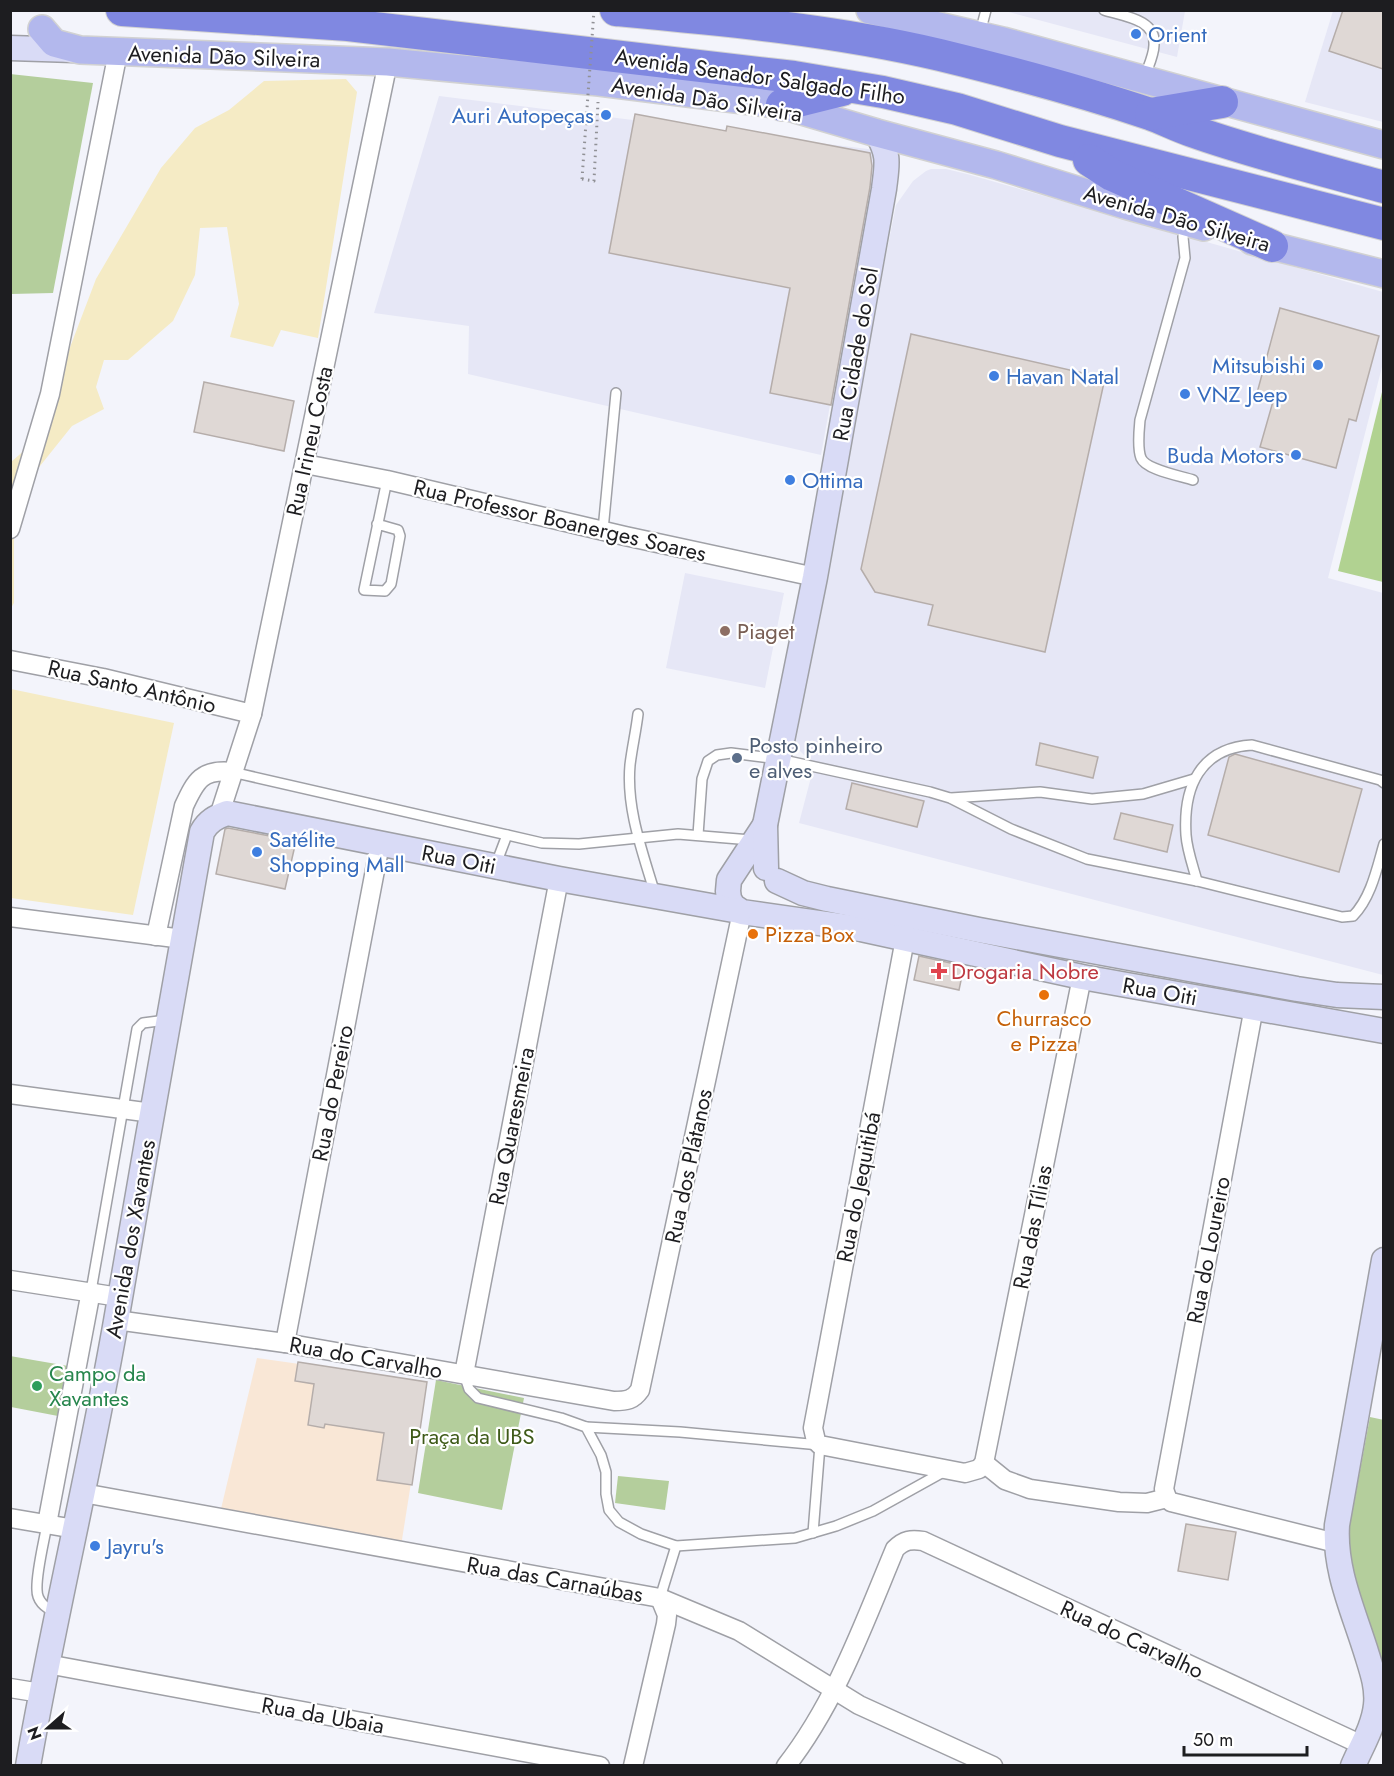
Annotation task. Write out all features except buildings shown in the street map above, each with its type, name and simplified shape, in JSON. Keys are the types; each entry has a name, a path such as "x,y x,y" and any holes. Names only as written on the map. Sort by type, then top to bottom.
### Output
{"highway":[{"name":"Avenida Senador Salgado Filho","path":"122,10 348,25 686,63 855,87 957,108 1060,141 1383,224"},
{"name":"Avenida Senador Salgado Filho","path":"616,10 731,21 852,38 937,55 999,70 1151,114 1190,131 1383,187"},
{"path":"782,105 855,87"},
{"path":"1151,114 1222,102"},
{"path":"1060,141 1113,175 1272,246"}],"main road":[{"path":"870,10 982,23 1144,80 1383,145"},
{"path":"42,29 54,43 80,50"},
{"name":"Avenida Dão Silveira","path":"10,48 388,62 599,82 782,105 996,165 1125,206 1383,273"},
{"name":"Rua Cidade do Sol","path":"732,875 761,833 779,759 815,577 888,158 877,133"},
{"name":"Rua Oiti","path":"215,818 227,813 559,879 747,912 861,929 1082,977 1383,1031"},
{"name":"Avenida dos Xavantes","path":"28,1766 118,1308 202,832 215,818"},
{"name":"Rua Cidade do Sol","path":"761,833 772,874"},
{"path":"755,864 772,874 777,895 771,907 747,912 729,899 732,875 744,865 755,864"},
{"name":"Rua Oiti","path":"772,874 803,893 968,928 1338,996 1383,997"},
{"name":"Rua Oiti","path":"664,896 732,875"},
{"path":"1357,1755 1374,1717 1376,1689 1359,1628 1342,1581 1336,1543 1337,1525 1383,1260"}],"street":[{"path":"10,529 51,394 118,52"},
{"name":"Rua Irineu Costa","path":"215,818 252,714 388,62"},
{"name":"Rua Professor Boanerges Soares","path":"304,464 387,480 603,531 815,577"},
{"name":"Rua Santo Antônio","path":"10,660 103,678 252,714"},
{"path":"156,936 184,806 192,788 206,774 216,771 232,772"},
{"name":"Rua do Pereiro","path":"285,1343 380,844"},
{"name":"Rua Quaresmeira","path":"464,1374 559,879"},
{"name":"Rua dos Plátanos","path":"614,1401 627,1401 635,1398 640,1390 747,912"},
{"path":"10,917 183,939"},
{"name":"Rua do Jequitibá","path":"816,1440 813,1428 905,939"},
{"name":"Rua das Tílias","path":"978,1467 1082,977"},
{"name":"Rua do Loureiro","path":"1166,1496 1164,1489 1254,1008"},
{"path":"10,1094 152,1113"},
{"name":"Rua do Carvalho","path":"10,1280 91,1292 118,1308 285,1343 614,1401"},
{"name":"Avenida dos Xavantes","path":"47,1524 91,1292"},
{"path":"68,1414 97,1420"},
{"path":"816,1440 965,1473 978,1467 1030,1489 1119,1502 1147,1503 1166,1496 1171,1502 1336,1543"},
{"path":"59,1460 88,1465"},
{"name":"Rua das Carnaúbas","path":"83,1492 660,1598 739,1631 859,1705 993,1766"},
{"path":"10,1518 75,1529"},
{"name":"Rua do Carvalho","path":"836,1689 896,1549 900,1544 913,1539 923,1541 1357,1755"},
{"path":"633,1766 666,1624 667,1615 660,1598"},
{"name":"Rua da Ubaia","path":"47,1664 600,1766"},
{"path":"10,1689 41,1693"},
{"path":"786,1766 836,1689"}],"lane":[{"path":"1104,10 1143,22 1152,32 1154,45 1144,80"},
{"path":"1185,222 1182,237 1185,258 1140,420 1139,433 1142,458 1147,465 1193,480"},
{"path":"603,531 616,393"},
{"path":"377,524 398,530 400,536 391,584 384,591 364,590 377,524 387,480"},
{"path":"638,714 630,766 633,814 639,838 664,896"},
{"path":"1197,881 1186,836 1186,815 1194,779 1212,756 1236,746 1252,745 1380,780 1383,783"},
{"path":"698,836 702,779 708,761 717,754 731,753 779,759 950,798 1011,829 1087,859 1197,881 1349,917 1356,912 1372,882 1383,844"},
{"path":"232,772 542,843 579,844 678,834 698,836 761,833"},
{"path":"950,798 1040,792 1092,799 1143,794 1194,779"},
{"path":"495,866 507,836"},
{"path":"91,1292 137,1029 143,1023 168,1020"},
{"path":"464,1374 469,1389 478,1398 561,1418 586,1427 816,1440 813,1533"},
{"path":"586,1427 602,1455 606,1472 609,1510 619,1522 640,1534 676,1546 795,1538 813,1533 873,1511 948,1469"},
{"path":"47,1524 36,1591 40,1602 48,1610 58,1613"},
{"path":"660,1598 676,1546"}],"path":[{"path":"594,10 582,179 594,181 599,82"}],"shaded area":[{"name":"Orient","path":"1005,11 1185,11 1177,57"},
{"path":"1333,11 1383,11 1383,122 1305,102"},
{"path":"439,96 876,150 821,455 468,374 469,326 374,313"},
{"path":"931,169 946,169 967,174 1383,292 1383,363 1328,578 1383,593 1383,975 799,823 815,762 809,760 788,739 896,205 913,181"},
{"name":"Piaget","path":"685,573 784,593 765,688 666,668"},
{"path":"257,1358 427,1382 401,1546 220,1513"}],"green space":[{"path":"10,74 93,83 53,293 11,294"},
{"path":"1383,388 1383,582 1338,571"},
{"name":"Campo da Xavantes","path":"10,1356 68,1366 58,1416 11,1407"},
{"name":"Praça da UBS","path":"436,1380 524,1398 502,1510 418,1493"},
{"path":"1370,1417 1384,1420 1383,1715 1349,1567 1347,1540"},
{"path":"618,1476 669,1481 665,1510 615,1503"}],"sand":[{"path":"346,79 357,92 318,338 281,330 273,347 230,337 239,304 227,227 200,228 195,275 173,321 128,360 104,360 96,387 104,409 72,426 36,471 14,510 14,603 11,608 11,462 34,442 96,279 161,168 195,128 229,110 264,81"},
{"path":"11,689 174,723 133,915 11,898"}],"place":[{"name":"Orient","path":"1136,34"},
{"name":"Auri Autopeças","path":"606,115"},
{"name":"Mitsubishi","path":"1318,365"},
{"name":"Havan Natal","path":"994,376"},
{"name":"VNZ Jeep","path":"1185,394"},
{"name":"Buda Motors","path":"1296,455"},
{"name":"Ottima","path":"790,480"},
{"name":"Piaget","path":"725,631"},
{"name":"Posto pinheiro e alves","path":"737,758"},
{"name":"Satélite Shopping Mall","path":"257,852"},
{"name":"Pizza Box","path":"753,934"},
{"name":"Drogaria Nobre","path":"939,971"},
{"name":"Churrasco e Pizza","path":"1044,995"},
{"name":"Campo da Xavantes","path":"37,1386"},
{"name":"Jayru's","path":"95,1546"}]}
